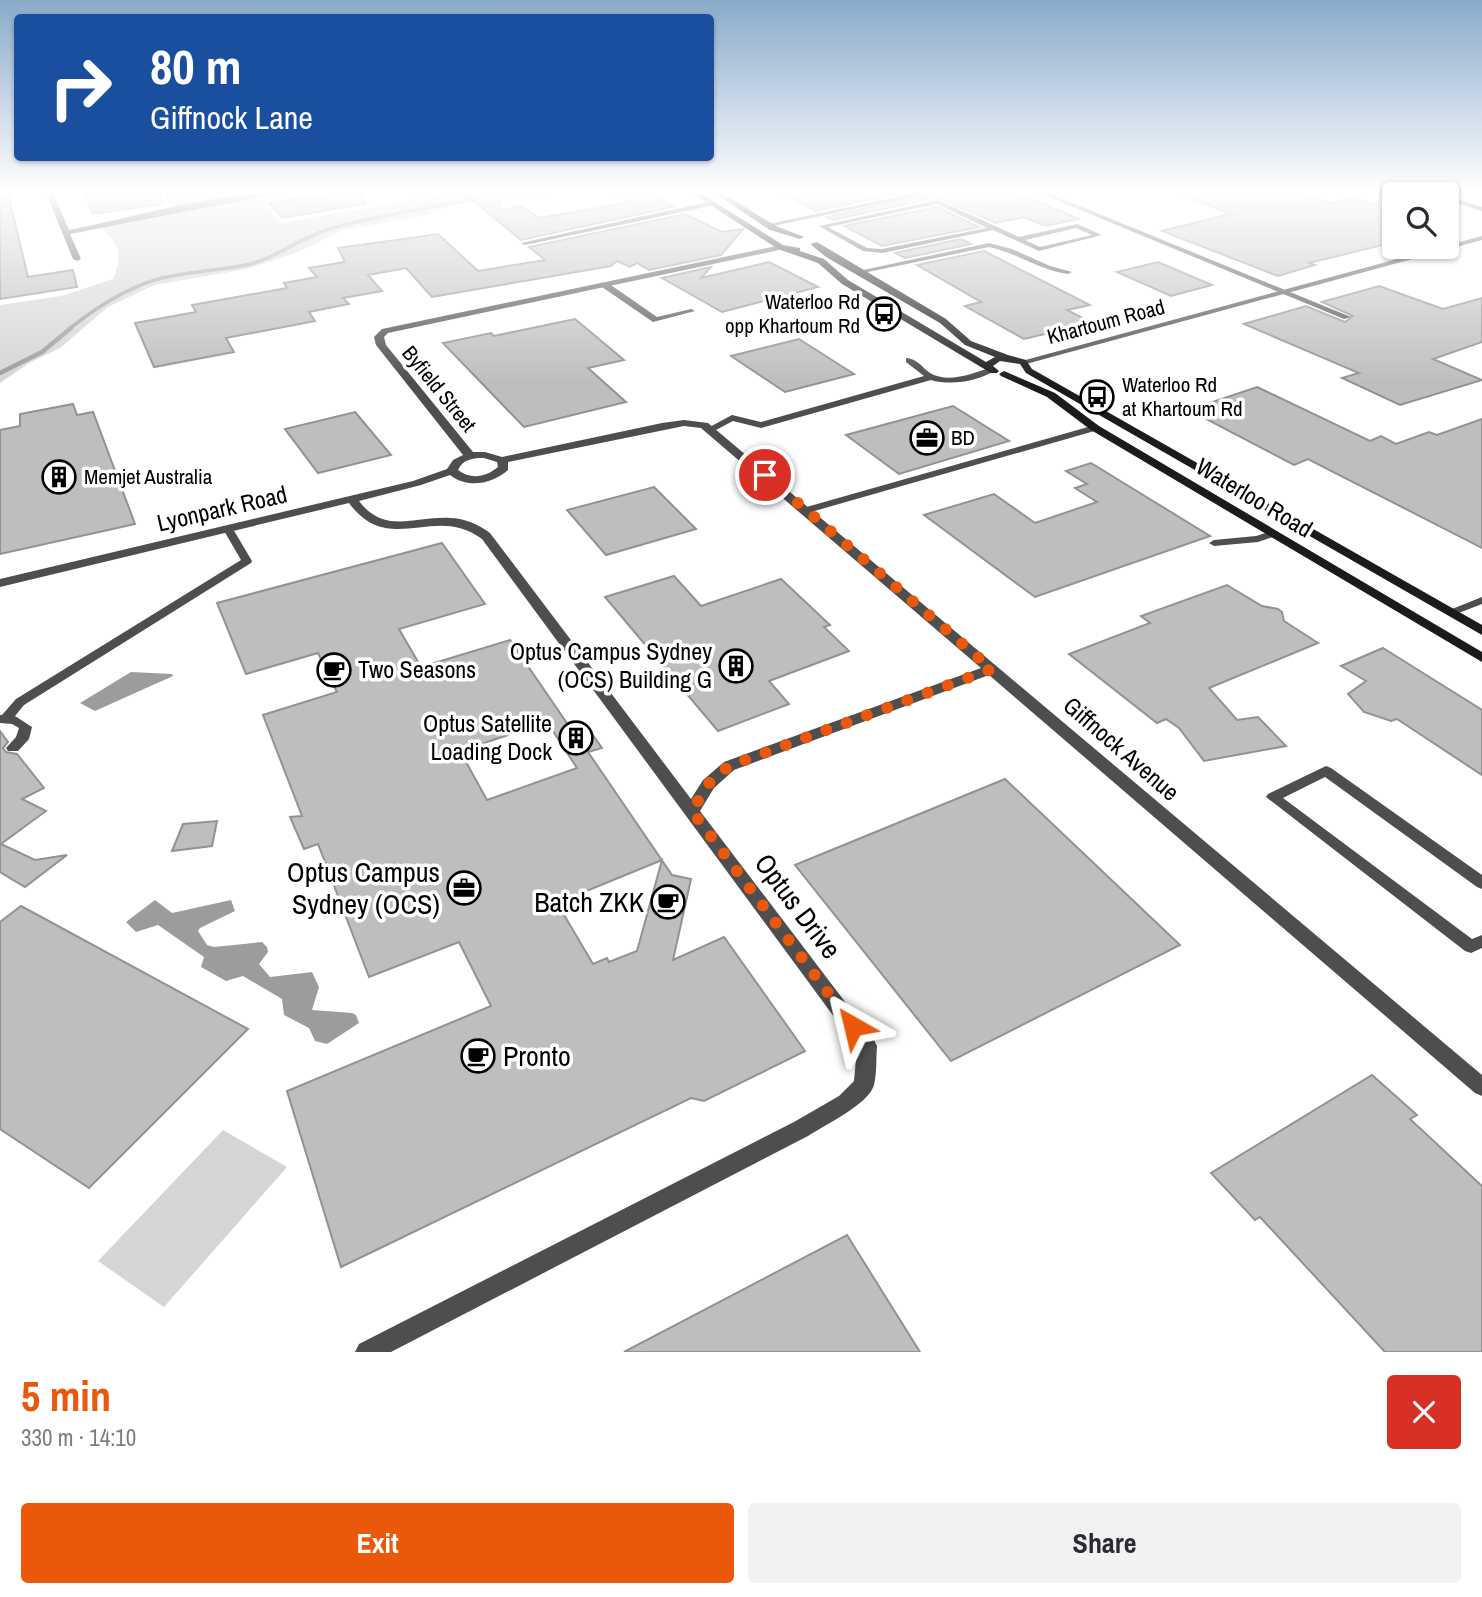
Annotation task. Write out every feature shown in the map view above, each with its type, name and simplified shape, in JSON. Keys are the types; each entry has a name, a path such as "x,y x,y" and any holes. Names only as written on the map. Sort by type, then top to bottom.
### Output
{"street":[{"name":"Byfield Street","path":"470,456 381,345 379,337 385,331 736,256"},
{"path":"808,256 821,261 845,282 990,368 992,360 1007,358"},
{"path":"833,256 943,321 968,343 1007,358"},
{"name":"Khartoum Road","path":"1025,365 1416,256"},
{"name":"Waterloo Road","path":"1007,358 1025,365 1482,631"},
{"path":"1004,374 1022,373 1025,365"},
{"name":"Waterloo Road","path":"990,368 1051,395 1095,428 1482,657"},
{"path":"502,460 504,468 485,479 467,479 452,471 456,462 470,456 485,455 502,460 684,423 704,425 711,429"},
{"name":"Giffnock Avenue","path":"711,429 1482,1087"},
{"name":"Lyonpark Road","path":"0,583 417,483 452,471"},
{"name":"Optus Drive","path":"352,499 361,513 378,523 400,527 454,521 474,527 486,536 867,1046 864,1085 846,1102 801,1129 367,1352"},
{"path":"692,811 708,784 729,766 992,669"}],"lane":[{"path":"858,272 935,256"},
{"path":"1020,256 1051,271 1068,272"},
{"path":"1196,256 1347,317"},
{"path":"605,285 656,320 691,311"},
{"path":"909,360 931,377"},
{"path":"711,429 732,418 761,425 931,377 964,379 990,368"},
{"path":"807,510 1095,428"},
{"path":"3,719 20,702 247,561 228,529"},
{"path":"1214,542 1258,539 1272,534"},
{"path":"1451,613 1482,600"},
{"path":"3,719 15,720 26,727 22,739 13,748"},
{"path":"1482,883 1326,771 1273,797 1471,947 1482,940"}],"shaded area":[{"path":"286,256 247,269 154,285 108,307 60,348 29,363 0,383 0,305 61,296 113,279 119,257"},
{"path":"131,672 173,676 95,711 80,703"},
{"path":"155,900 172,913 231,900 235,911 198,931 207,945 214,947 262,942 268,952 259,964 270,977 312,972 319,987 312,1010 352,1013 356,1015 359,1023 327,1044 315,1041 309,1028 284,1015 282,999 243,976 226,981 201,967 204,957 158,925 136,932 126,922"},
{"path":"223,1130 287,1167 164,1307 98,1261"}],"building":[{"path":"0,256 23,256 28,277 73,270 77,287 0,299"},
{"path":"342,256 462,256 478,271 545,260 540,256 716,256 649,270 637,263 630,267 617,261 611,266 432,297 406,268 368,275 382,291 343,298 349,304 309,312 315,321 226,338 234,352 154,367 135,323 196,312 192,305 287,288 284,283 317,277 309,268 345,262"},
{"path":"960,256 994,256 1090,305 1067,310 1092,323 1024,339 965,306 981,302 917,265"},
{"path":"1227,256 1337,256 1309,263 1315,265 1278,276"},
{"path":"769,262 818,287 722,312 662,278 711,267 701,278"},
{"path":"1158,262 1212,285 1171,296 1117,272"},
{"path":"1379,286 1443,309 1482,298 1482,342 1433,359 1482,380 1400,405 1342,378 1359,373 1244,324 1306,306 1345,322 1353,316 1322,302"},
{"path":"575,319 624,360 588,368 626,402 524,427 443,343 491,333 494,336"},
{"path":"799,339 854,374 785,392 731,356"},
{"path":"1257,387 1370,441 1381,436 1396,444 1429,432 1437,435 1482,419 1482,548 1308,459 1294,465 1189,410"},
{"name":"Memjet Australia","path":"73,404 77,415 93,412 135,524 0,554 0,430 20,426 20,414"},
{"name":"BD","path":"953,406 1009,441 899,474 846,435"},
{"path":"355,412 391,455 318,473 285,429"},
{"path":"1091,463 1210,536 1035,597 924,515 994,494 1035,523 1097,502 1075,488 1087,484 1066,471"},
{"path":"654,487 696,529 606,555 567,510"},
{"name":"Optus Campus Sydney (OCS)","path":"442,543 485,604 399,629 421,667 510,640 571,729 585,724 602,748 588,752 662,860 672,875 691,879 673,960 724,937 805,1051 704,1101 691,1098 341,1267 287,1091 491,1006 459,942 369,977 318,844 304,849 290,817 302,816 263,715 337,692 318,653 246,674 217,603","holes":["547,722 577,768 487,800 460,751","662,860 637,951 609,962 607,958 593,964 557,903"]},
{"name":"Optus Campus Sydney (OCS) Building G","path":"674,576 701,606 781,579 830,625 824,627 849,651 769,681 789,704 718,731 605,597"},
{"path":"1227,585 1262,606 1278,609 1282,612 1284,621 1318,643 1209,688 1237,720 1258,717 1286,746 1204,761 1179,728 1166,719 1157,723 1069,654 1150,623 1141,616"},
{"path":"1383,648 1482,710 1482,775 1397,719 1391,721 1364,712 1348,694 1366,681 1341,666"},
{"path":"0,731 8,742 3,748 6,752 17,754 44,788 22,799 46,811 1,844 35,860 67,855 25,887 0,872"},
{"path":"1005,779 1180,945 951,1061 795,865"},
{"path":"217,821 212,846 172,851 183,824"},
{"path":"21,906 248,1029 89,1188 0,1129 0,922"},
{"path":"1372,1075 1417,1115 1410,1119 1482,1186 1482,1352 1385,1352 1260,1217 1255,1220 1211,1173"},
{"path":"847,1235 920,1352 624,1352"}],"waterway":[{"path":"69,329 130,289 158,279 246,265 271,256"},
{"path":"0,373 42,352 71,328"}],"place":[{"name":"Waterloo Rd opp Khartoum Rd","path":"884,314"},
{"name":"Waterloo Rd at Khartoum Rd","path":"1097,397"},
{"name":"BD","path":"927,438"},
{"name":"Memjet Australia","path":"59,477"},
{"name":"Optus Campus Sydney (OCS) Building G","path":"736,666"},
{"name":"Two Seasons","path":"334,670"},
{"name":"Optus Satellite Loading Dock","path":"576,738"},
{"name":"Optus Campus Sydney (OCS)","path":"464,888"},
{"name":"Batch ZKK","path":"668,902"},
{"name":"Pronto","path":"478,1056"}],"route":[{"path":"765,475 992,669 729,766 708,784 692,811 853,1026"}]}
